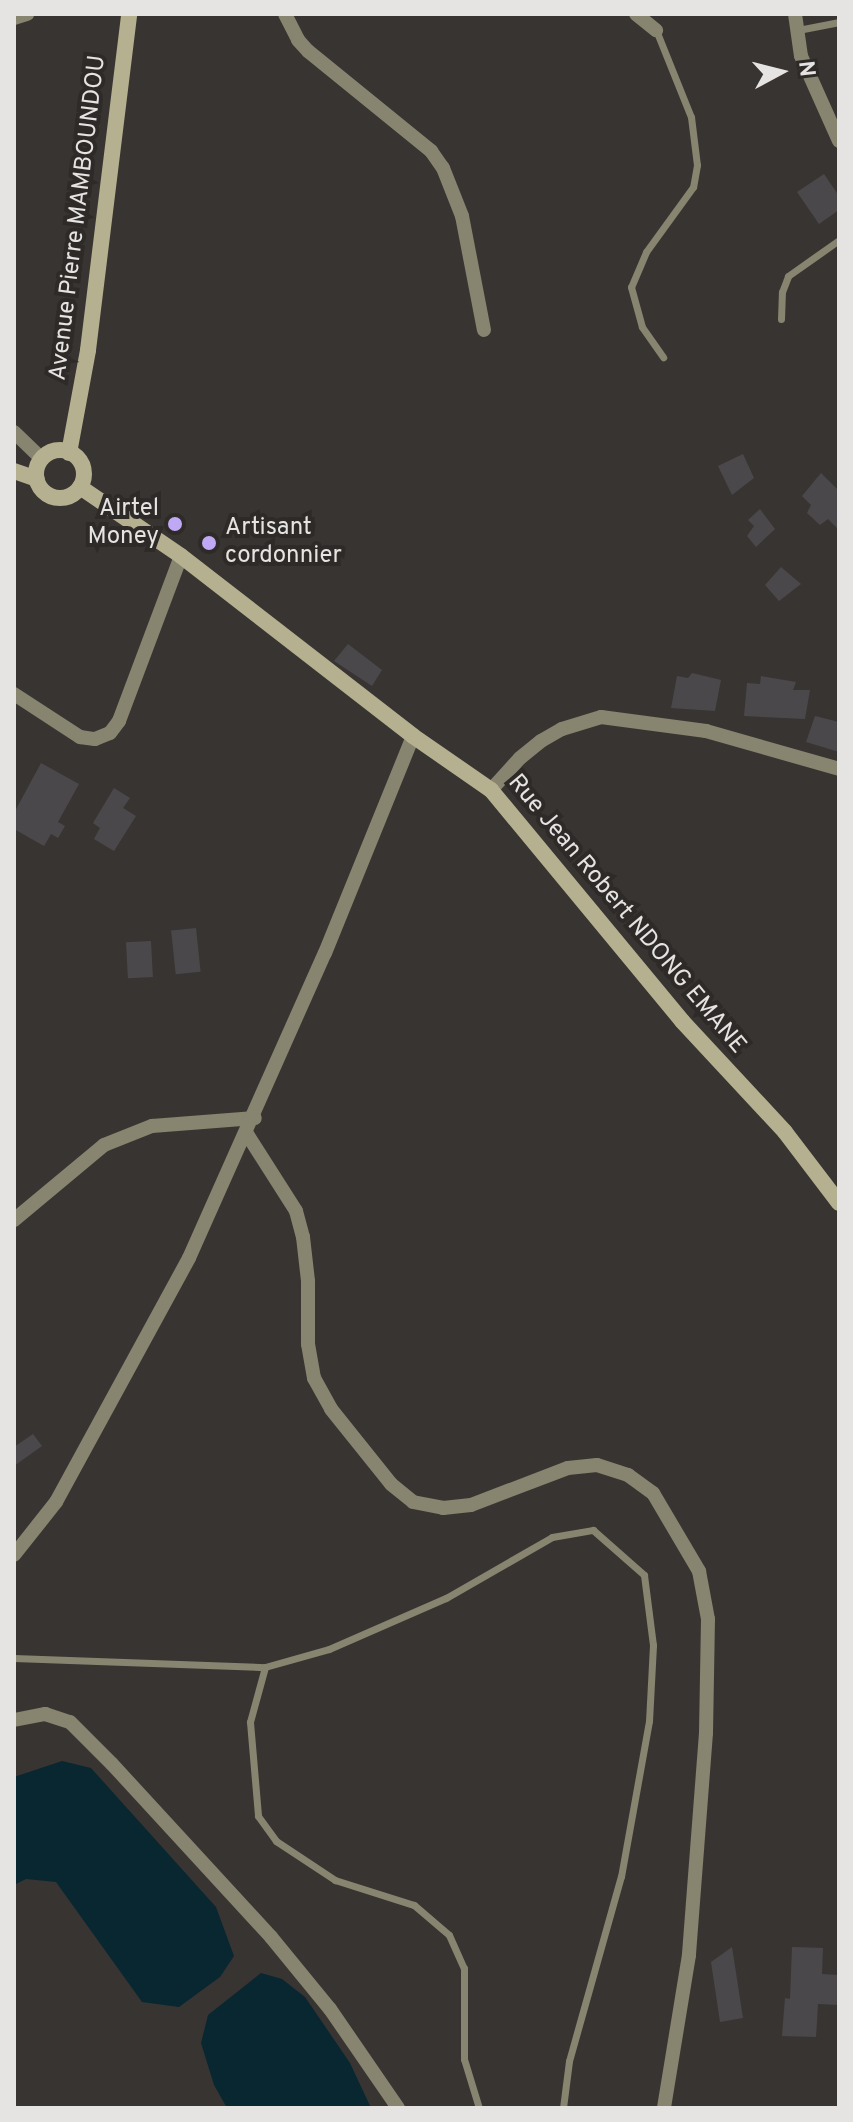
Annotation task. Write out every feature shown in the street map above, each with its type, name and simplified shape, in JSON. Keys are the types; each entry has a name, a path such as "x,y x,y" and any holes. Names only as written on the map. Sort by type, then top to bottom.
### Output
{"street":[{"path":"14,18 27,14"},
{"name":"Avenue Pierre MAMBOUNDOU","path":"69,453 76,429 129,14"},
{"path":"285,14 298,40 317,59 431,151 443,168 462,216 484,330"},
{"path":"636,14 656,30"},
{"path":"795,14 794,30 810,80 839,141"},
{"path":"14,432 42,459"},
{"path":"55,451 69,453 83,471 80,487 65,498 53,497 42,490 37,479 42,459 55,451"},
{"path":"14,471 37,479"},
{"name":"Rue Jean Robert NDONG EMANE","path":"80,487 181,556 413,736 491,790 691,1032 785,1132 839,1203"},
{"path":"14,694 80,737 95,739 110,733 119,721 181,556"},
{"path":"491,790 520,758 541,741 562,729 601,717 706,731 839,769"},
{"path":"14,1555 56,1502 113,1403 189,1258 255,1118 413,736"},
{"path":"14,1220 47,1189 104,1145 152,1126 255,1118"},
{"path":"247,1134 296,1211 303,1237 308,1281 308,1344 314,1378 331,1409 391,1484 413,1502 443,1508 471,1505 568,1468 597,1465 628,1475 653,1493 699,1571 708,1619 706,1733 689,1955 664,2108"},
{"path":"14,1720 45,1714 70,1722 112,1764 281,1949 330,2009 398,2108"}],"lane":[{"path":"794,30 839,22"},
{"path":"656,30 664,43 691,117 697,165 693,187 646,252 631,287 642,327 663,357"},
{"path":"781,319 788,276 839,240"},
{"path":"14,1658 265,1667 329,1649 446,1598 552,1537 593,1530 644,1575 653,1645 649,1721 621,1876 569,2061 563,2108"},
{"path":"265,1667 250,1722 258,1816 276,1841 335,1880 414,1905 449,1935 464,1968 464,2059 479,2108"}],"water":[{"path":"62,1761 91,1768 216,1907 234,1956 220,1977 179,2007 142,2002 56,1882 26,1879 14,1885 14,1777"},
{"path":"261,1973 282,1979 305,1997 350,2063 371,2108 227,2108 214,2085 201,2043 208,2015"}],"building":[{"path":"824,174 839,196 839,210 819,224 797,192"},
{"path":"743,454 754,478 732,495 718,466"},
{"path":"821,473 839,491 839,530 828,519 820,525 807,513 811,505 802,496"},
{"path":"760,509 775,529 756,547 747,536 754,526 748,520"},
{"path":"781,567 801,584 779,601 765,585"},
{"path":"348,644 382,670 372,686 334,661"},
{"path":"692,673 721,680 715,711 671,708 677,676 688,678"},
{"path":"761,676 796,682 793,690 810,690 805,719 744,716 747,683 760,684"},
{"path":"815,716 839,722 839,752 806,742"},
{"path":"41,763 79,784 58,822 65,826 58,838 51,834 44,846 14,829 14,813"},
{"path":"114,788 130,798 123,808 136,816 114,851 94,839 100,828 93,823"},
{"path":"196,928 201,972 176,974 171,931"},
{"path":"151,941 153,977 128,978 126,942"},
{"path":"33,1434 42,1446 14,1466 14,1447"},
{"path":"732,1947 743,2018 720,2022 711,1962"},
{"path":"792,1947 823,1948 822,1974 839,1975 839,2005 818,2004 816,2037 782,2036 785,1998 790,1999"}],"place":[{"name":"Airtel Money","path":"175,524"},
{"name":"Artisant cordonnier","path":"209,543"}]}
